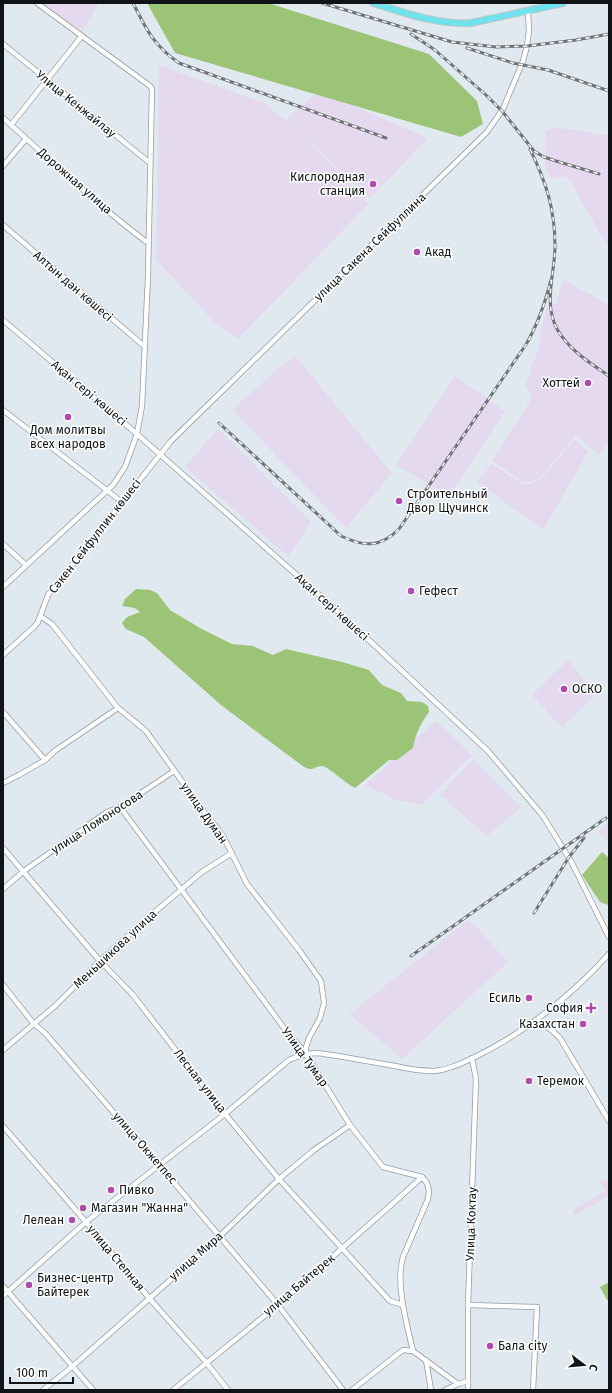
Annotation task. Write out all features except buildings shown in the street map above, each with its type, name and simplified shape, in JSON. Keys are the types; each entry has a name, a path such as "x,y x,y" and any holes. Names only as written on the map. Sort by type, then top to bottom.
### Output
{"main road":[{"path":"373,3 426,20 458,24 471,23 563,3"}],"street":[{"path":"3,587 113,485 125,467 137,434 142,406 148,276 152,94 150,86 37,3"},
{"name":"улица Сакена Сейфуллина","path":"160,454 171,440 487,132 503,109 523,61 530,31 528,11"},
{"path":"11,125 82,37"},
{"name":"Улица Кенжайлау","path":"3,44 150,163"},
{"name":"Дорожная улица","path":"3,118 82,188 148,242"},
{"path":"3,166 26,139"},
{"name":"Алтын дән көшесі","path":"3,225 144,346"},
{"name":"Ақан сері көшесі","path":"3,320 160,454 342,615 488,751 543,816 572,863 609,937"},
{"path":"3,410 122,502"},
{"name":"Сәкен Сейфуллин көшесі","path":"3,655 35,626 48,595 160,454"},
{"path":"3,544 26,565"},
{"name":"улица Думан","path":"40,616 52,624 118,708 146,731 223,836 247,884 287,934 321,981 324,1003 320,1018 309,1038 306,1047 306,1054"},
{"path":"3,783 45,760 56,750 118,708"},
{"path":"3,712 45,760"},
{"name":"улица Ломоносова","path":"3,889 107,812 120,807 174,771"},
{"name":"Улица Тумар","path":"120,807 287,1032 306,1054 350,1125 383,1167 422,1176"},
{"name":"Лесная улица","path":"3,848 100,961 133,995 225,1114 279,1179 390,1301 403,1305"},
{"name":"Меньшикова улица","path":"3,1050 55,1006 100,961 182,889 202,872 232,853"},
{"path":"3,1296 86,1222 225,1114 289,1060 306,1054 322,1053 416,1070 435,1071 444,1069 472,1058 512,1038 536,1021 581,984 609,954"},
{"name":"улица Окжетпес","path":"3,985 34,1024 45,1033 160,1165 278,1305 343,1390"},
{"path":"536,1021 552,1031 563,1041 609,1121"},
{"name":"Улица Коктау","path":"468,1390 468,1305 476,1079 472,1058"},
{"name":"улица Мира","path":"44,1390 220,1236 279,1179 314,1150 350,1125"},
{"name":"улица Степная","path":"3,1126 149,1298 206,1362 228,1390"},
{"path":"413,1351 403,1305 400,1266 428,1199 429,1191 427,1183 422,1176"},
{"name":"улица Байтерек","path":"173,1390 278,1305 422,1176"},
{"path":"3,1286 93,1390"},
{"path":"468,1305 537,1307 533,1390"},
{"path":"352,1390 403,1350 413,1351 458,1384"},
{"path":"426,1360 431,1390"},
{"path":"445,1390 468,1381"}],"shaded area":[{"path":"37,3 99,3 82,31"},
{"path":"159,65 264,103 298,130 287,119 318,91 428,138 370,198 299,131 369,203 238,339 215,323 156,260"},
{"path":"554,127 609,136 609,249 567,176 551,179 545,166 545,132"},
{"path":"563,279 609,305 609,440 599,455 576,435 539,479 524,483 492,460 532,398 525,386 541,341 540,333 548,304 556,304"},
{"path":"295,356 392,473 346,528 232,410 281,366 282,367"},
{"path":"455,376 505,411 449,496 396,465"},
{"path":"218,429 311,522 288,556 185,467"},
{"path":"575,439 588,452 543,530 477,482 492,464 524,485 539,481"},
{"path":"568,660 596,694 562,728 532,695"},
{"path":"436,721 472,755 422,805 396,800 365,785"},
{"path":"473,759 521,807 487,836 440,795"},
{"path":"609,823 609,843 598,831"},
{"path":"469,919 508,962 402,1059 350,1014"},
{"path":"606,1180 609,1185 609,1195 576,1215 572,1210 605,1191 600,1181"}],"green space":[{"path":"147,3 268,3 429,54 477,101 483,124 461,137 175,53"},
{"path":"136,589 150,590 157,593 170,610 200,628 232,644 253,646 273,655 286,649 369,670 382,685 401,693 407,701 422,702 428,706 429,712 423,720 415,738 413,748 397,760 389,760 355,788 325,767 319,766 310,769 304,767 221,705 144,637 126,629 122,623 127,617 140,612 135,608 122,606 125,599"},
{"path":"602,852 609,858 608,905 600,902 582,875"},
{"path":"609,1282 609,1299 607,1300 600,1287"}],"railway":[{"path":"133,3 142,21 157,43 170,57 179,63 386,138"},
{"path":"322,3 452,42 496,47 527,46 609,34"},
{"path":"411,34 435,50 486,95 502,111 534,151 544,157 599,174"},
{"path":"467,48 513,63 548,70 609,91"},
{"path":"530,149 545,184 555,233 555,256 550,298 553,319 562,337 574,350 609,376"},
{"path":"219,423 341,536 364,544 372,544 385,540 399,529 525,346 541,314 551,280"},
{"path":"411,956 606,818"},
{"path":"534,913 569,857 584,838"}],"place":[{"name":"Кислородная станция","path":"373,184"},
{"name":"Акад","path":"417,252"},
{"name":"Хоттей","path":"588,383"},
{"name":"Дом молитвы всех народов","path":"68,417"},
{"name":"Строительный Двор Щучинск","path":"399,501"},
{"name":"Гефест","path":"411,591"},
{"name":"ОСКО","path":"564,689"},
{"name":"Есиль","path":"529,998"},
{"name":"София","path":"591,1008"},
{"name":"Казахстан","path":"583,1024"},
{"name":"Теремок","path":"529,1081"},
{"name":"Пивко","path":"111,1190"},
{"name":"Магазин \"Жанна\"","path":"83,1208"},
{"name":"Лелеан","path":"72,1220"},
{"name":"Бизнес-центр Байтерек","path":"29,1285"},
{"name":"Бала city","path":"490,1346"}]}
